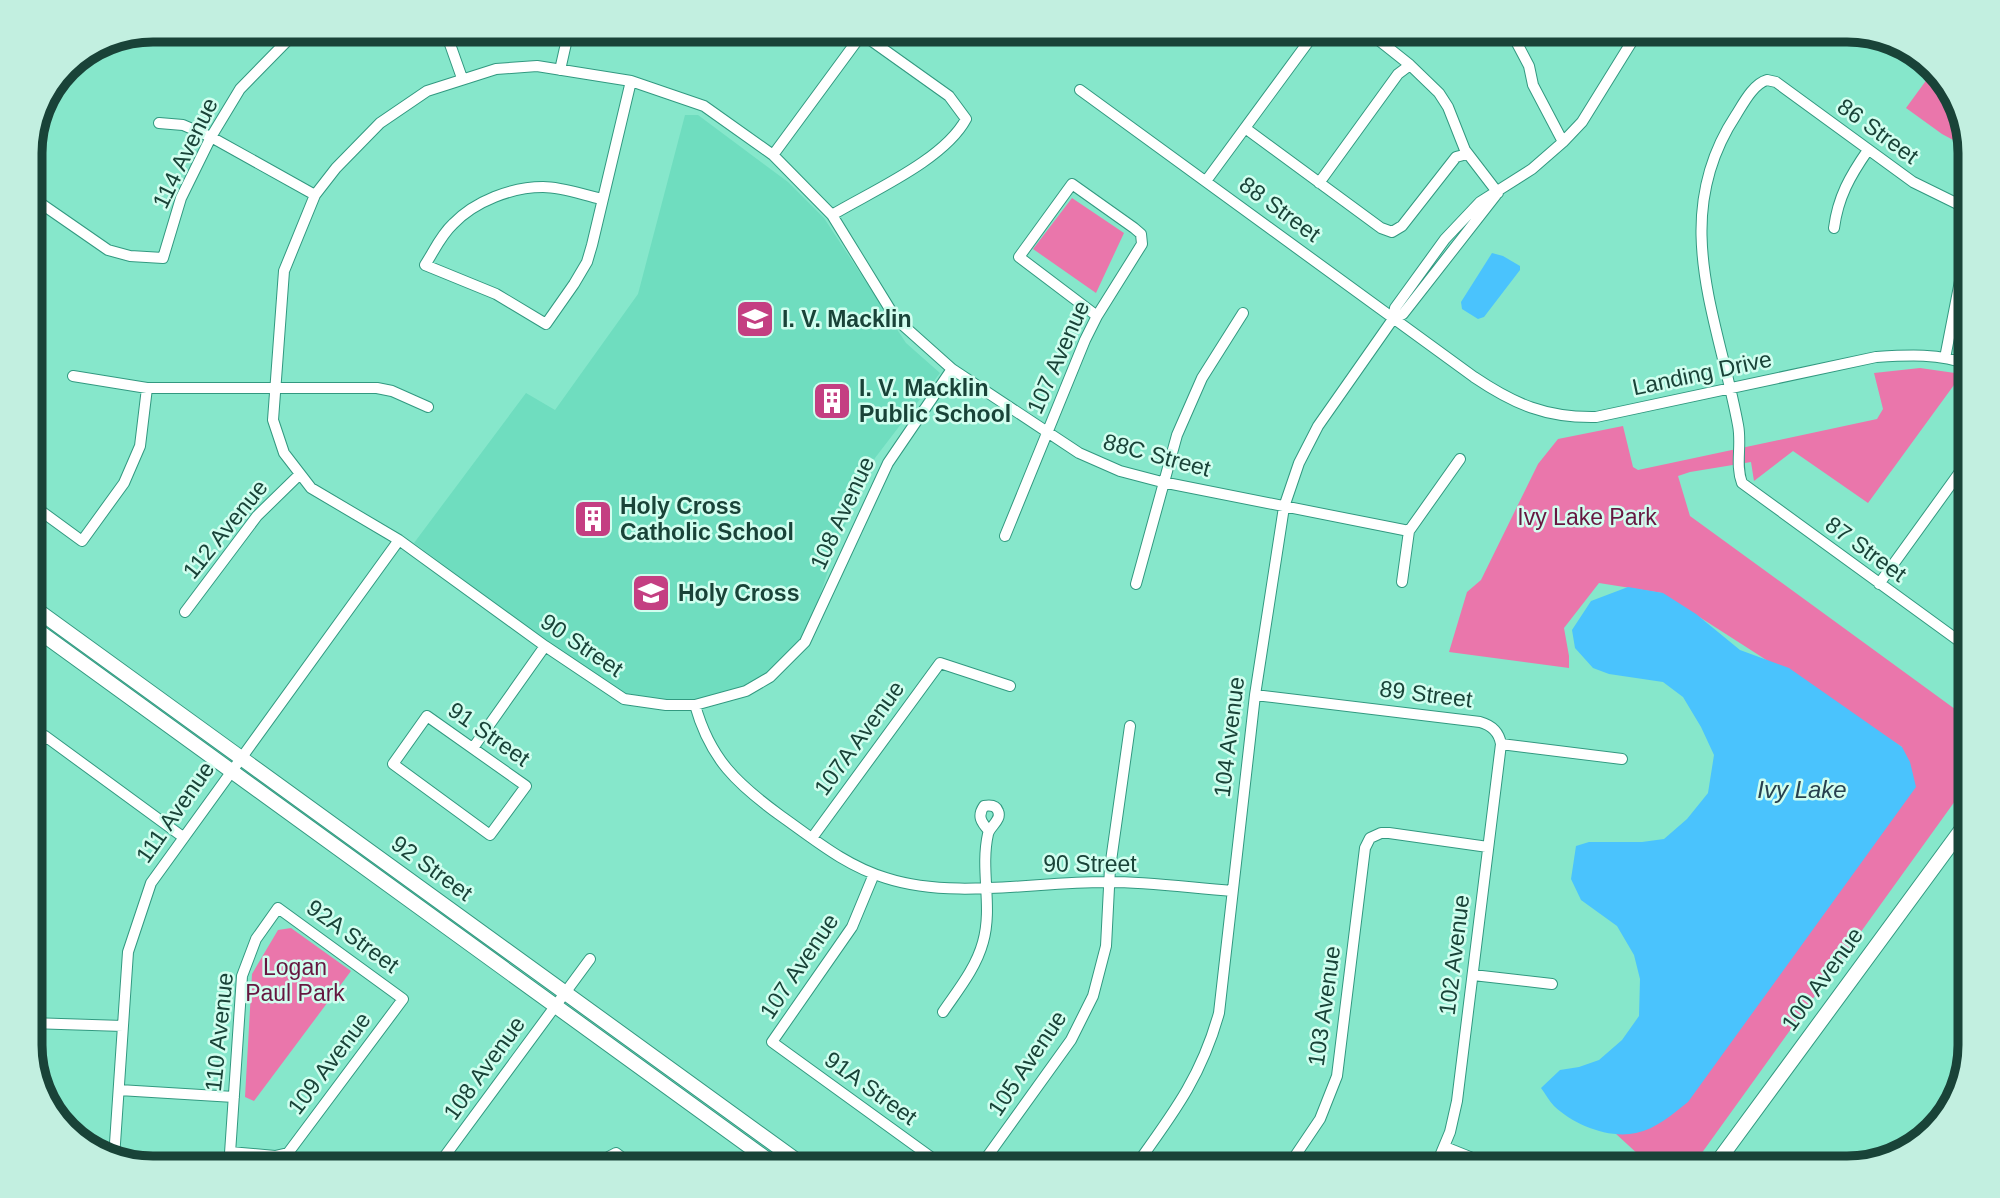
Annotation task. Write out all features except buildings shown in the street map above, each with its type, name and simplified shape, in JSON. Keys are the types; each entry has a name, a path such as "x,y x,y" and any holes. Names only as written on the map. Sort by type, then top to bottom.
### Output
{"main road":[{"name":"92 Street","path":"42,614 790,1156"},
{"name":"92 Street","path":"42,634 762,1156"},
{"name":"100 Avenue","path":"1722,1156 1958,834"}],"street":[{"name":"114 Avenue","path":"42,204 108,250 130,256 163,258 181,198 211,137 240,89 285,42"},
{"path":"449,42 462,78"},
{"path":"561,70 567,42"},
{"path":"773,155 856,42"},
{"path":"832,215 933,156 961,130 966,119 949,96 873,42"},
{"path":"1206,181 1308,42"},
{"path":"1381,42 1439,93 1448,107 1468,154 1498,192"},
{"path":"1516,42 1529,66 1533,85 1563,142"},
{"name":"104 Avenue","path":"1142,1156 1187,1093 1213,1036 1222,993 1255,695 1284,507 1299,463 1318,426 1394,319 1403,314 1489,207 1498,192 1532,169 1582,122 1632,42"},
{"path":"1319,183 1398,74 1410,65"},
{"name":"88C Street","path":"315,195 336,168 380,123 427,91 462,78 496,69 537,66 631,81 704,106 773,155 832,215 896,318 952,369 1100,464 1162,482 1409,531"},
{"name":"86 Street","path":"1729,388 1702,263 1702,203 1711,164 1726,131 1757,85 1766,80 1776,82 1921,187 1958,204"},
{"path":"602,199 544,187 520,189 499,195 454,222 442,236 425,265 496,294 546,324 587,262 631,81"},
{"name":"88 Street","path":"1080,90 1454,363"},
{"path":"159,123 183,125 211,137 315,195"},
{"path":"1245,128 1381,228 1392,232 1402,226 1456,157 1468,154"},
{"path":"1833,228 1843,188 1868,150"},
{"name":"107 Avenue","path":"1006,536 1075,361 1097,316 1140,249 1142,239 1134,228 1072,184 1019,257 1097,316"},
{"name":"90 Street","path":"315,195 284,271 273,420 284,453 311,488 398,540 545,646 624,699 666,705 695,705 706,737 726,770 751,794 841,858 874,874 895,881 937,888 1109,882 1232,891"},
{"path":"1945,358 1958,291"},
{"path":"1136,584 1177,435 1202,378 1242,313"},
{"name":"Landing Drive","path":"1454,363 1502,396 1535,410 1569,417 1596,417 1876,357 1918,354 1958,362"},
{"name":"108 Avenue","path":"695,705 746,691 770,677 805,642 888,463 952,369"},
{"path":"73,376 147,388 377,388 392,391 428,407"},
{"path":"42,512 82,541 124,483 140,446 147,388"},
{"name":"87 Street","path":"1729,388 1739,435 1738,469 1746,488 1958,640"},
{"path":"1402,582 1409,531 1460,459"},
{"name":"112 Avenue","path":"186,612 257,516 299,475"},
{"path":"1879,584 1958,475"},
{"name":"111 Avenue","path":"115,1149 128,952 150,883 398,540"},
{"path":"473,748 545,646"},
{"name":"107A Avenue","path":"812,838 940,663 1010,686"},
{"name":"89 Street","path":"1255,695 1480,722 1490,726 1500,737 1502,744"},
{"name":"91 Street","path":"428,716 473,748 526,786 490,835 393,764 428,716"},
{"name":"105 Avenue","path":"988,1156 1062,1055 1086,1013 1098,980 1106,946 1109,882 1130,726"},
{"path":"42,740 45,736 183,837"},
{"path":"1502,744 1622,759"},
{"name":"102 Avenue","path":"1441,1156 1457,1101 1502,744"},
{"path":"943,1012 970,972 983,942 989,831"},
{"name":"103 Avenue","path":"1294,1156 1320,1119 1337,1076 1365,848 1370,838 1389,833 1488,847"},
{"name":"107 Avenue","path":"772,1042 852,927 874,874"},
{"name":"92A Street","path":"278,908 403,999"},
{"name":"110 Avenue","path":"230,1156 242,976 256,939 278,908"},
{"name":"108 Avenue","path":"445,1156 590,959"},
{"path":"1473,975 1552,984"},
{"name":"109 Avenue","path":"230,1152 275,1156 288,1153 403,999"},
{"path":"42,1023 123,1026"},
{"name":"91A Street","path":"772,1042 929,1156"},
{"path":"119,1090 233,1097"},
{"path":"1445,1147 1467,1156"}],"shaded area":[{"path":"685,115 698,115 788,182 824,218 906,343 940,373 875,458 837,543 805,642 770,677 695,705 624,699 414,543 526,393 555,410 638,294"}],"green space":[{"path":"1928,78 1947,104 1957,142 1942,134 1906,108"},
{"path":"1072,198 1124,233 1096,293 1033,249"},
{"name":"Ivy Lake Park","path":"1920,368 1958,373 1958,379 1868,503 1793,451 1754,481 1751,462 1678,476 1690,516 1958,711 1958,797 1700,1156 1640,1156 1615,1133 1671,1115 1902,747 1662,593 1599,583 1564,628 1569,668 1449,652 1467,592 1481,580 1538,464 1558,439 1623,426 1633,467 1638,470 1877,419 1883,409 1874,373"},
{"name":"Logan Paul Park","path":"291,928 351,971 254,1101 245,1097 252,974 278,930"}],"water":[{"path":"1492,253 1520,266 1520,270 1484,317 1478,319 1462,309 1461,302"},
{"name":"Ivy Lake","path":"1628,587 1663,593 1696,614 1740,650 1789,668 1902,747 1910,762 1916,787 1688,1102 1650,1128 1636,1133 1615,1134 1592,1129 1571,1119 1554,1106 1541,1088 1560,1070 1599,1060 1622,1040 1639,1016 1640,979 1634,955 1617,926 1581,900 1571,879 1576,846 1589,842 1642,842 1664,839 1687,819 1708,793 1714,755 1683,697 1663,682 1609,674 1593,668 1575,648 1572,630 1591,601"}],"place":[{"name":"I. V. Macklin","path":"755,319"},
{"name":"I. V. Macklin Public School","path":"832,401"},
{"name":"Holy Cross Catholic School","path":"593,519"},
{"name":"Holy Cross","path":"651,593"}]}
